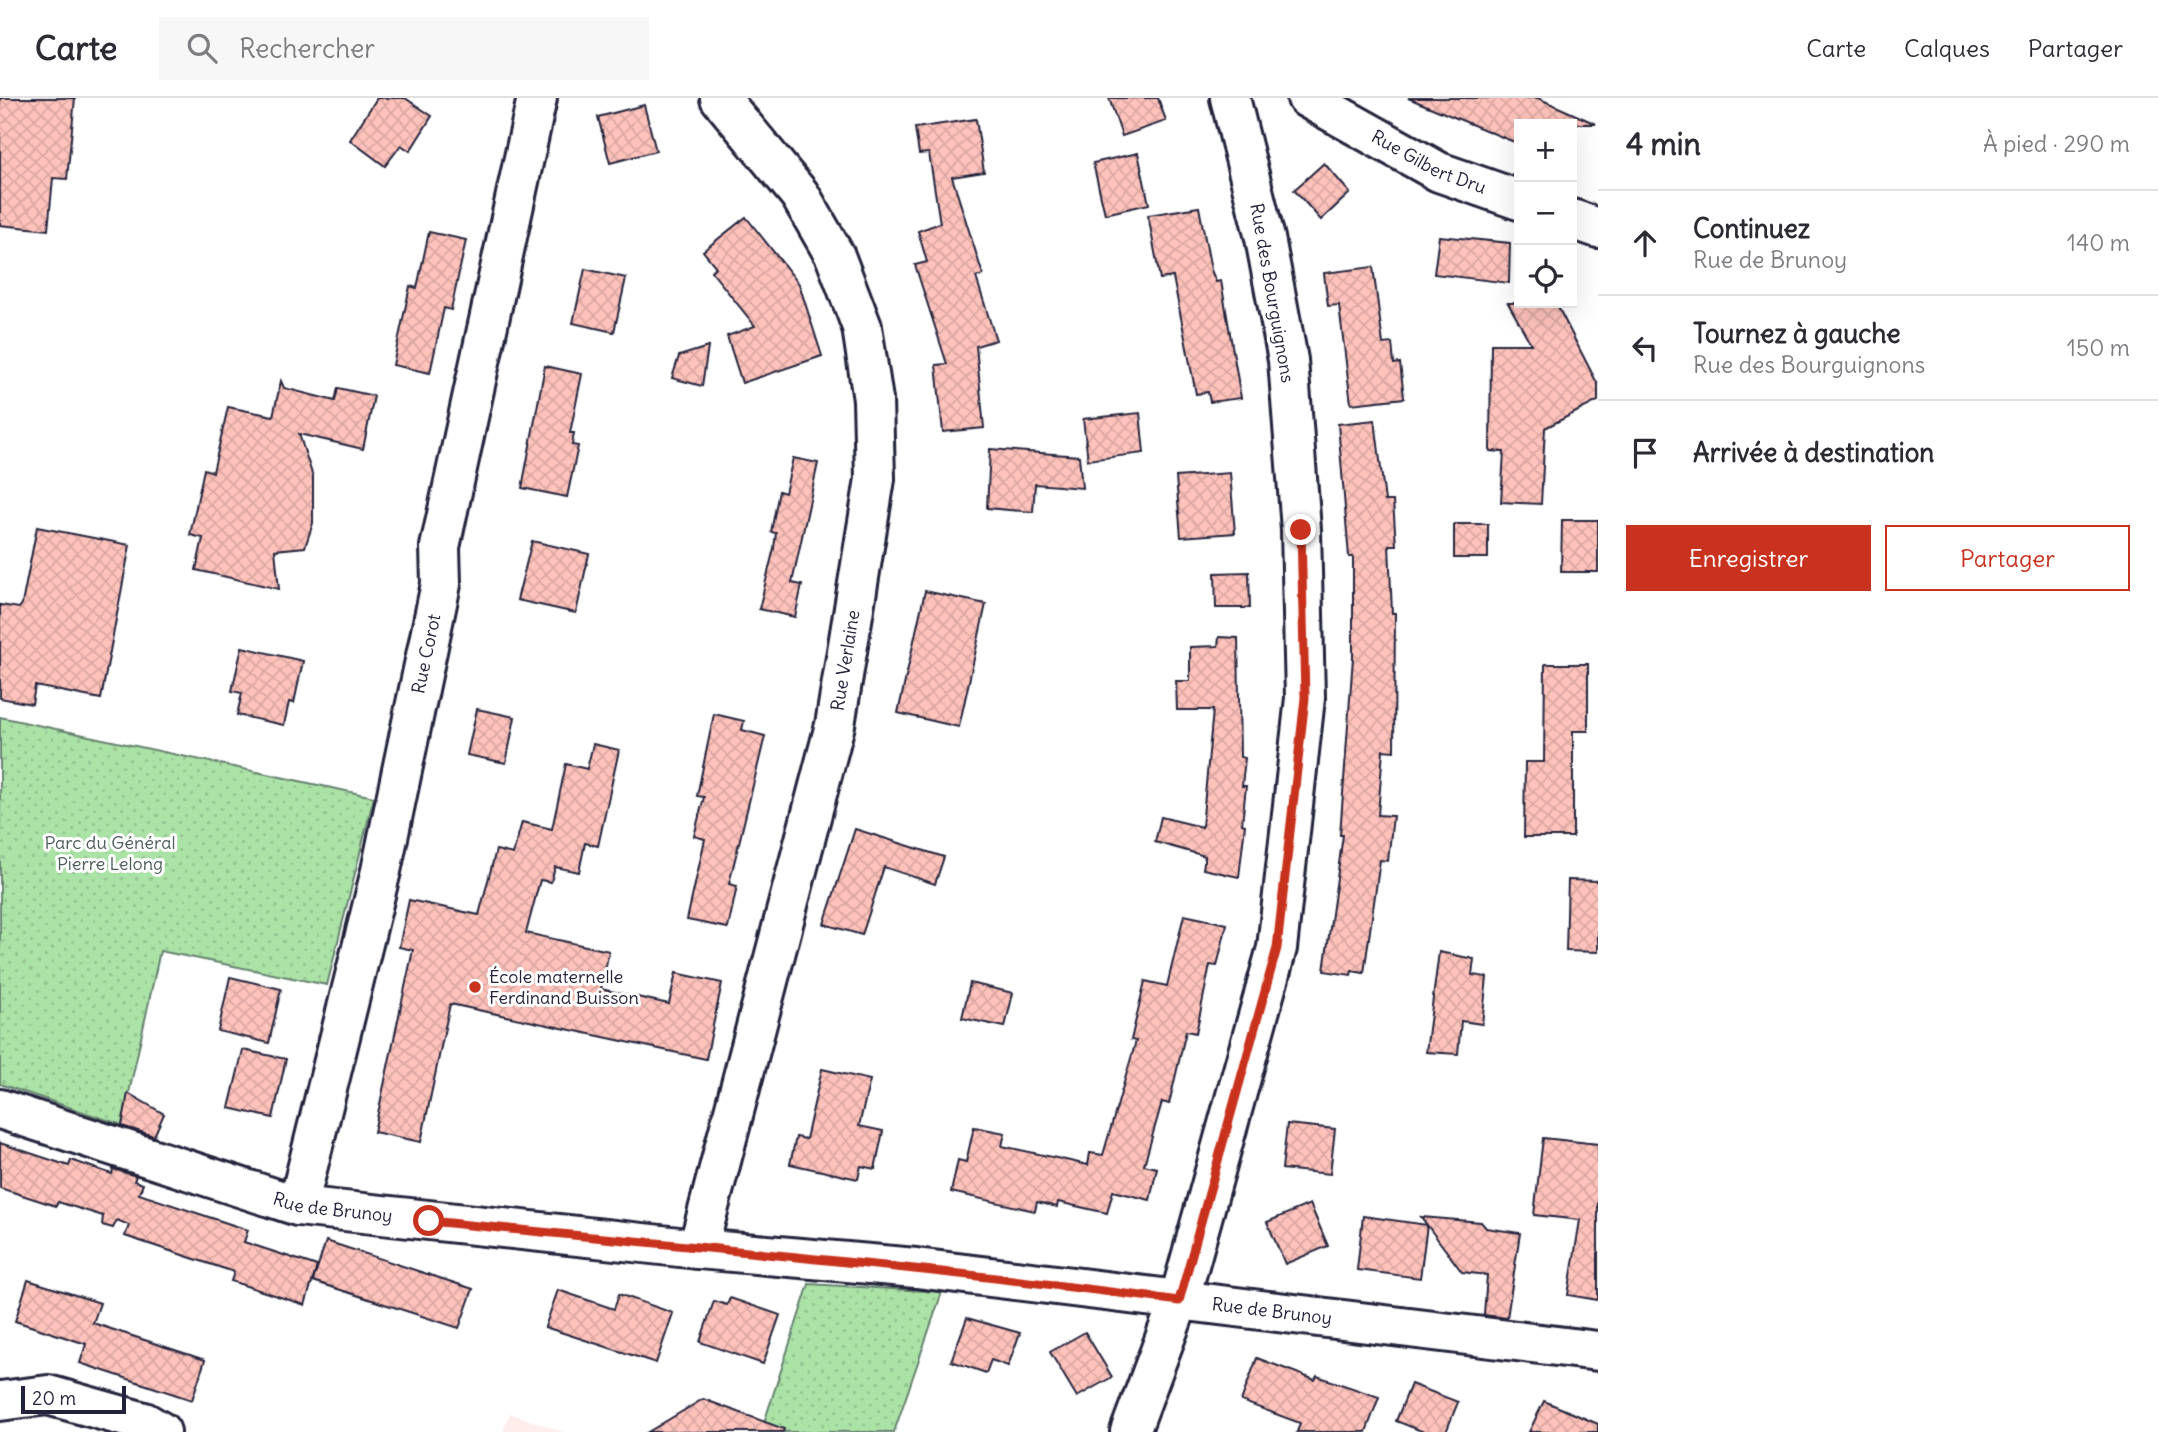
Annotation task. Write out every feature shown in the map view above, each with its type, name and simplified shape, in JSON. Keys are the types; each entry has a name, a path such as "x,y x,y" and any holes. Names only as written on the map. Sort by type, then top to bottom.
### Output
{"street":[{"name":"Rue Corot","path":"298,1206 383,857 440,584 440,547 537,98"},
{"name":"Rue Verlaine","path":"698,1250 835,725 875,478 873,400 862,327 835,256 800,195 720,98"},
{"name":"Rue des Bourguignons","path":"1130,1432 1179,1301 1277,948 1305,698 1301,530 1288,360 1265,238 1230,98"},
{"name":"Rue Gilbert Dru","path":"1307,98 1440,172 1514,198"},
{"path":"1577,221 1598,228"},
{"name":"Rue de Brunoy","path":"0,1109 298,1206 698,1250 916,1268 1598,1351"},
{"path":"0,1401 48,1395 144,1422 161,1432"}],"shaded area":[{"path":"510,1413 555,1429 565,1432 503,1432"}],"green space":[{"name":"Parc du Général Pierre Lelong","path":"0,717 374,797 327,985 160,951 122,1125 0,1084"},
{"path":"809,1284 942,1292 894,1432 761,1432"}],"building":[{"path":"0,98 75,98 67,179 53,178 48,230 0,225"},
{"path":"377,98 405,98 432,116 410,151 401,145 385,166 350,140"},
{"path":"1109,98 1158,98 1166,121 1122,136"},
{"path":"1408,98 1538,98 1596,124 1577,124 1577,119 1514,119 1514,142"},
{"path":"644,105 656,151 610,163 598,117"},
{"path":"976,119 984,172 952,177 983,275 976,277 996,340 976,346 984,428 943,432 936,365 947,364 915,265 927,262 918,231 940,223 929,153 919,154 915,128"},
{"path":"1138,153 1149,204 1105,214 1093,163"},
{"path":"1324,163 1350,193 1321,220 1294,190"},
{"path":"1199,207 1211,270 1216,282 1221,281 1241,398 1210,402 1208,392 1196,394 1173,277 1160,279 1148,215"},
{"path":"746,217 799,284 822,356 742,383 727,336 755,326 711,271 716,267 703,251"},
{"path":"429,232 466,240 451,310 444,308 430,373 393,365 410,286 417,288"},
{"path":"1439,236 1510,243 1509,283 1434,274"},
{"path":"1373,267 1383,344 1392,343 1394,364 1400,363 1404,398 1351,404 1339,305 1328,306 1324,273"},
{"path":"585,269 626,278 614,332 573,323"},
{"path":"1508,303 1514,303 1514,308 1559,308 1598,385 1598,401 1545,428 1541,504 1501,502 1504,452 1490,451 1491,344 1531,344"},
{"path":"708,347 702,386 672,378 679,356"},
{"path":"545,366 582,374 570,433 574,433 572,445 578,446 567,497 522,488"},
{"path":"281,381 284,388 335,401 338,388 374,396 363,449 299,434 313,477 313,523 305,547 275,550 279,589 196,570 203,538 190,535 204,469 213,472 228,407 273,416"},
{"path":"1140,413 1144,453 1088,460 1083,419"},
{"path":"1375,420 1385,501 1393,501 1396,545 1389,545 1392,613 1395,613 1394,751 1383,750 1378,815 1393,816 1388,861 1380,860 1364,973 1352,971 1351,975 1324,971 1343,835 1340,835 1353,657 1353,557 1349,557 1338,424"},
{"path":"990,449 1079,456 1082,488 1035,484 1033,512 987,508"},
{"path":"793,458 818,463 792,583 802,585 795,617 759,609 774,548 776,533 771,532 779,491 785,493"},
{"path":"1230,473 1235,533 1181,537 1176,477"},
{"path":"1562,520 1598,520 1598,572 1561,572"},
{"path":"1454,524 1488,524 1488,558 1454,558"},
{"path":"37,527 130,545 101,699 35,686 32,704 0,698 0,605 19,608 22,604"},
{"path":"532,541 589,554 576,613 517,600"},
{"path":"1249,572 1250,608 1216,608 1215,573"},
{"path":"925,591 986,604 959,727 898,713"},
{"path":"1219,637 1238,638 1240,757 1245,758 1242,786 1246,786 1239,877 1203,869 1205,856 1155,842 1161,817 1202,827 1213,710 1177,710 1176,681 1190,681 1190,647 1218,646"},
{"path":"242,647 303,661 294,703 289,702 284,725 237,715 242,693 232,691"},
{"path":"1545,664 1588,664 1588,731 1573,731 1573,837 1524,837 1525,762 1544,762"},
{"path":"477,709 515,717 506,763 467,755"},
{"path":"714,714 744,721 742,730 765,736 729,884 737,886 728,928 687,920 705,839 694,836 704,797 697,796"},
{"path":"593,744 619,750 598,846 585,843 579,872 555,867 551,882 540,880 526,933 609,951 601,989 669,1004 676,973 722,983 706,1059 450,1004 421,1142 374,1132 413,950 399,947 409,900 479,915 496,850 513,854 522,822 552,829 566,764 587,769"},
{"path":"855,829 944,857 935,884 884,867 862,935 824,924"},
{"path":"1568,880 1598,881 1598,952 1566,951"},
{"path":"1184,915 1227,924 1217,966 1210,965 1196,1033 1186,1031 1169,1104 1162,1102 1144,1165 1157,1168 1150,1200 1113,1191 1107,1213 1058,1202 1057,1207 1037,1202 1035,1211 951,1192 958,1160 966,1162 974,1127 1005,1133 1002,1146 1088,1165 1090,1153 1103,1155 1136,1041 1131,1040 1145,981 1167,986"},
{"path":"1439,952 1474,959 1472,975 1487,977 1482,1024 1461,1021 1458,1054 1426,1052"},
{"path":"230,977 281,989 269,1043 218,1031"},
{"path":"970,983 1013,993 1005,1027 962,1018"},
{"path":"243,1050 286,1059 273,1118 229,1108"},
{"path":"822,1069 870,1080 859,1126 883,1131 875,1169 861,1166 858,1179 790,1164 796,1137 806,1139"},
{"path":"128,1093 164,1114 154,1136 122,1126"},
{"path":"1287,1124 1335,1129 1330,1174 1282,1169"},
{"path":"1543,1138 1598,1144 1598,1300 1568,1295 1580,1220 1534,1215"},
{"path":"0,1143 69,1166 71,1160 112,1174 113,1169 136,1176 134,1181 143,1184 139,1194 248,1230 244,1242 317,1266 305,1305 231,1281 234,1272 125,1236 129,1225 117,1220 113,1228 102,1225 103,1216 58,1202 56,1206 0,1188"},
{"path":"1310,1204 1328,1246 1285,1264 1267,1222"},
{"path":"1363,1216 1427,1225 1420,1278 1357,1270"},
{"path":"1421,1217 1481,1222 1486,1228 1520,1233 1507,1318 1484,1315 1487,1275 1462,1272"},
{"path":"326,1241 473,1289 459,1328 313,1281"},
{"path":"28,1280 100,1303 93,1323 205,1360 192,1400 80,1363 86,1344 15,1321"},
{"path":"558,1290 614,1309 619,1294 673,1313 656,1363 545,1327"},
{"path":"730,1298 780,1315 763,1364 700,1342 714,1301 727,1305"},
{"path":"967,1318 1020,1333 1008,1366 991,1360 986,1373 951,1361"},
{"path":"1085,1332 1112,1377 1077,1397 1050,1352"},
{"path":"1257,1358 1315,1380 1317,1376 1379,1397 1366,1432 1297,1432 1300,1423 1241,1401"},
{"path":"1411,1384 1458,1402 1446,1432 1424,1432 1396,1421"},
{"path":"703,1399 784,1429 783,1432 648,1432"},
{"path":"1544,1401 1598,1424 1598,1432 1529,1432"}],"place":[{"name":"École maternelle Ferdinand Buisson","path":"475,987"}],"route":[{"path":"429,1221 698,1250 916,1268 1179,1301 1277,948 1305,698 1301,530"}]}
